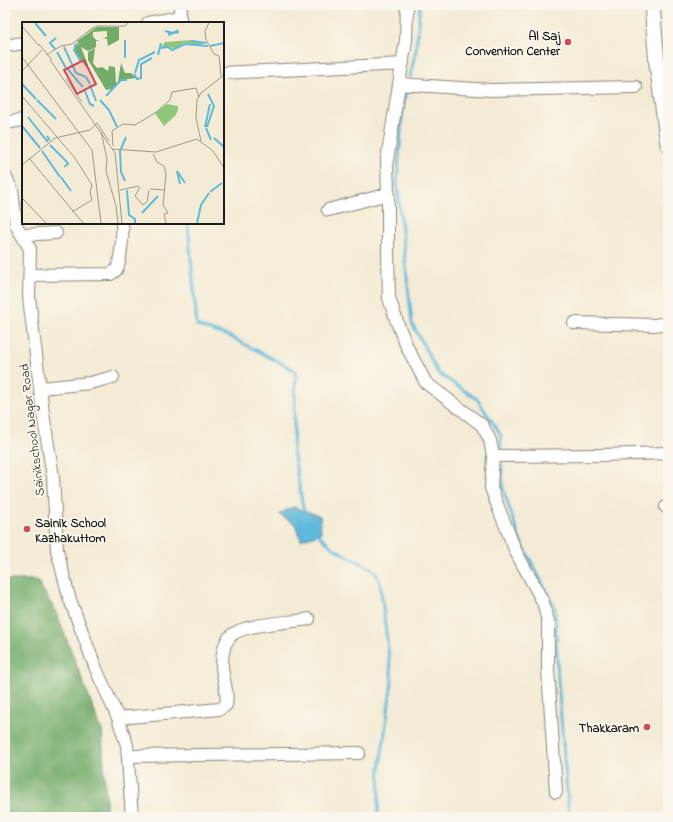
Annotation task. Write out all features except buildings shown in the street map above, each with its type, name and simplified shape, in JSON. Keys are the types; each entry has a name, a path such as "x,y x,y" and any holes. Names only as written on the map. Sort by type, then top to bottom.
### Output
{"street":[{"path":"407,5 406,40 403,64 387,160 389,298 407,347 426,383 482,424 490,440 493,456 491,488 516,552 544,602 548,621 548,670 556,792"},
{"path":"652,5 657,64 668,144"},
{"path":"152,22 180,15"},
{"path":"5,46 22,43"},
{"path":"224,73 403,64"},
{"path":"399,84 491,90 636,87"},
{"path":"5,123 22,120"},
{"name":"Sainikschool Nagar Road","path":"5,176 12,190 16,225 30,249 29,297 53,477 57,550 68,597 128,745 132,817"},
{"path":"328,210 388,194"},
{"path":"30,275 111,274 119,265 123,230 122,224"},
{"path":"22,235 56,233"},
{"path":"574,323 668,323"},
{"path":"41,388 90,383 113,377"},
{"path":"493,456 668,453"},
{"path":"118,718 220,709 226,705 227,699 222,666 224,648 229,637 239,630 255,626 309,619"},
{"path":"128,756 359,753"}],"green space":[{"path":"5,580 37,580 56,612 102,731 107,817 5,817"}],"water":[{"path":"293,507 320,516 321,533 301,540 295,524 279,514"}],"waterway":[{"path":"186,5 187,22"},
{"path":"410,77 416,50 420,5"},
{"path":"406,93 403,106 397,184 412,323 438,373 477,399 501,435 501,448"},
{"path":"188,224 197,326 229,336 296,371 293,451 304,513"},
{"path":"502,465 503,489 520,540 555,608 558,680 569,817"},
{"path":"316,532 333,548 375,571 380,583 392,681 380,768 378,817"},
{"path":"101,807 102,817"}],"place":[{"name":"Al Saj Convention Center","path":"568,42"},
{"name":"Sainik School Kazhakuttom","path":"27,529"},
{"name":"Thakkaram","path":"647,727"}]}
